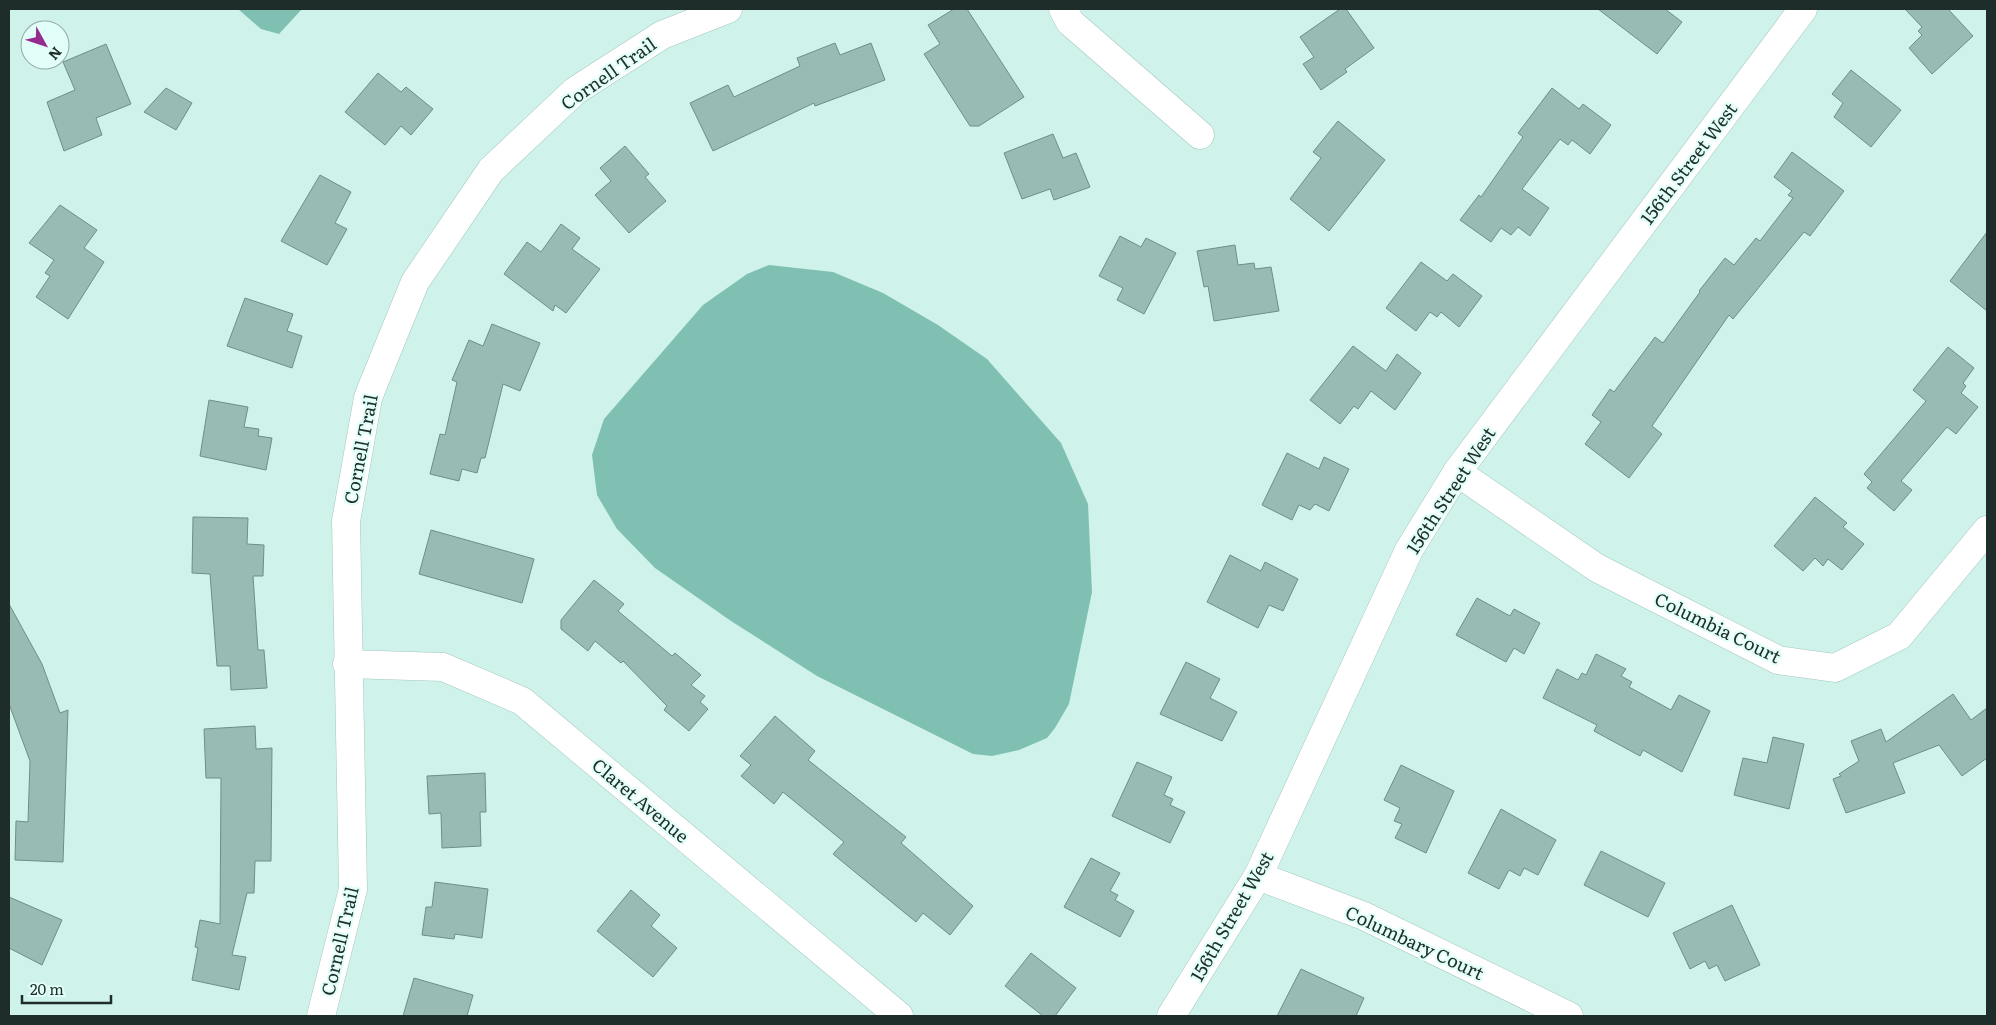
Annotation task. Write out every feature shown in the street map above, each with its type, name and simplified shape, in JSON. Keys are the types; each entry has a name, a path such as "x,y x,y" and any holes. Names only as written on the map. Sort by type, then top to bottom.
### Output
{"street":[{"name":"Cornell Trail","path":"321,1016 354,889 347,664 346,521 368,398 416,282 492,170 575,91 662,35 728,9"},
{"path":"1063,9 1070,22 1200,135"},
{"name":"156th Street West","path":"1171,1016 1258,876 1409,550 1457,472 1794,13"},
{"name":"Columbia Court","path":"1457,472 1597,568 1778,660 1835,668 1899,636 1987,530"},
{"name":"Claret Avenue","path":"347,664 443,667 522,701 899,1016"},
{"name":"Columbary Court","path":"1258,876 1364,916 1569,1016"}],"shaded area":[{"path":"238,9 302,9 279,34 261,29"},
{"path":"769,265 833,272 883,293 938,325 987,359 1061,443 1088,504 1092,592 1069,704 1047,738 1019,750 992,756 973,754 817,676 731,621 655,568 617,529 597,495 592,455 604,419 703,305 747,274"}],"building":[{"path":"954,9 967,9 1024,97 979,126 970,126 924,54 940,44 928,25"},
{"path":"1340,9 1346,9 1374,48 1345,69 1347,72 1321,90 1303,64 1314,57 1300,37"},
{"path":"1598,9 1665,9 1682,22 1657,54"},
{"path":"1905,9 1948,9 1973,36 1932,74 1909,48 1922,35 1918,31 1922,27"},
{"path":"835,43 840,55 871,43 885,80 815,106 814,103 713,151 690,103 728,85 734,97 800,66 797,58"},
{"path":"106,44 131,104 96,118 102,135 64,151 47,102 75,90 66,70 70,70 70,59"},
{"path":"1851,70 1901,110 1871,147 1834,117 1843,103 1832,94"},
{"path":"378,73 401,92 406,87 433,109 411,135 401,126 385,145 345,112"},
{"path":"166,88 192,103 176,130 144,112"},
{"path":"1552,88 1579,109 1583,104 1611,125 1590,154 1572,140 1568,145 1560,139 1522,189 1549,208 1530,236 1518,227 1511,235 1501,228 1491,242 1460,220 1479,195 1481,197 1523,137 1518,133"},
{"path":"1338,121 1385,160 1329,231 1290,199 1321,158 1313,152"},
{"path":"1053,134 1063,158 1076,153 1090,187 1054,200 1050,189 1022,199 1004,153"},
{"path":"625,146 649,174 645,177 666,201 629,233 595,195 611,181 600,168"},
{"path":"1792,152 1844,191 1810,236 1804,232 1733,319 1729,315 1652,426 1662,434 1629,478 1585,444 1601,422 1592,415 1610,389 1614,392 1655,337 1663,343 1699,291 1725,258 1734,265 1756,238 1760,241 1793,198 1788,195 1792,191 1774,177"},
{"path":"320,175 351,192 335,223 347,229 327,265 281,241"},
{"path":"60,205 97,230 84,248 104,262 68,319 36,297 50,276 45,273 54,260 29,243"},
{"path":"561,224 580,238 572,249 600,269 566,313 555,305 553,311 504,274 527,242 541,252"},
{"path":"1987,232 1987,311 1950,281"},
{"path":"1120,236 1141,247 1146,238 1176,253 1144,314 1117,300 1123,288 1099,276"},
{"path":"1235,245 1238,265 1254,263 1255,269 1271,267 1279,311 1214,321 1208,286 1204,287 1197,251"},
{"path":"1421,262 1447,281 1453,274 1482,296 1459,327 1441,312 1437,317 1430,312 1416,331 1386,308"},
{"path":"245,298 293,314 287,331 302,336 292,368 227,346"},
{"path":"492,324 540,343 520,391 503,384 485,458 481,458 477,473 462,469 459,481 430,474 440,434 445,435 457,382 452,380 469,340 483,346"},
{"path":"1353,346 1386,371 1397,354 1421,373 1395,410 1371,391 1358,409 1354,406 1340,424 1310,400"},
{"path":"1948,347 1974,368 1963,383 1966,386 1961,393 1978,407 1956,434 1947,427 1901,481 1912,490 1894,511 1867,488 1872,482 1864,474 1926,401 1913,390"},
{"path":"209,400 248,407 244,427 259,429 258,436 272,438 266,470 200,456"},
{"path":"1287,453 1319,469 1324,457 1349,469 1329,511 1315,504 1310,510 1299,505 1292,520 1262,505"},
{"path":"1815,497 1847,523 1843,527 1864,544 1842,570 1828,559 1823,566 1815,558 1803,571 1774,546"},
{"path":"193,517 248,518 247,544 264,545 263,576 253,576 258,650 264,650 267,688 231,690 230,666 217,666 210,574 192,573"},
{"path":"431,530 534,559 522,603 419,574"},
{"path":"1230,555 1261,571 1265,562 1298,579 1283,611 1269,605 1258,628 1207,602"},
{"path":"594,580 624,604 618,611 672,656 675,653 701,675 691,685 705,696 700,702 708,709 689,731 664,710 667,706 623,661 621,663 595,641 588,651 561,629 561,620"},
{"path":"1477,598 1510,616 1514,609 1540,623 1524,654 1514,648 1506,662 1456,635"},
{"path":"9,604 42,664 60,713 68,710 63,862 15,860 16,821 28,822 30,761 9,704"},
{"path":"1596,654 1626,669 1621,676 1632,682 1629,687 1671,710 1679,695 1710,711 1682,772 1643,750 1640,756 1594,731 1597,725 1543,698 1557,669 1578,680 1582,673 1586,675"},
{"path":"1186,662 1220,679 1210,698 1237,712 1222,741 1160,714"},
{"path":"1953,694 1971,720 1987,708 1987,758 1962,776 1939,745 1893,763 1905,793 1846,813 1833,779 1841,776 1839,774 1859,761 1851,741 1881,729 1886,742"},
{"path":"775,716 815,751 808,760 906,837 901,843 973,906 950,935 923,913 916,922 833,854 844,842 783,792 774,804 741,776 751,765 740,756"},
{"path":"255,726 256,749 272,748 271,861 255,861 254,893 247,893 232,955 246,957 239,990 192,980 198,948 195,947 200,920 220,924 221,778 206,778 204,729"},
{"path":"1773,737 1804,744 1789,809 1734,795 1743,758 1767,763"},
{"path":"1137,762 1172,777 1164,795 1173,799 1170,805 1185,812 1170,843 1112,816"},
{"path":"1401,765 1454,791 1426,853 1395,838 1402,824 1394,821 1400,808 1384,800"},
{"path":"485,773 486,812 480,812 481,846 442,848 441,813 429,814 427,776"},
{"path":"1501,809 1556,840 1538,875 1524,868 1520,876 1509,870 1499,889 1468,873"},
{"path":"1601,851 1665,883 1648,917 1584,885"},
{"path":"1091,858 1120,873 1110,891 1118,895 1115,900 1134,911 1120,937 1064,907"},
{"path":"435,882 488,889 482,938 455,934 454,939 422,935 426,907 432,907"},
{"path":"631,890 660,915 651,926 677,948 653,977 597,931"},
{"path":"9,897 62,920 42,965 9,948"},
{"path":"1732,905 1760,965 1725,981 1717,965 1709,969 1705,961 1690,969 1673,933"},
{"path":"1031,953 1076,988 1055,1016 1043,1016 1005,986"},
{"path":"1301,969 1364,998 1356,1016 1277,1016"},
{"path":"414,978 473,995 467,1016 403,1016"}]}
